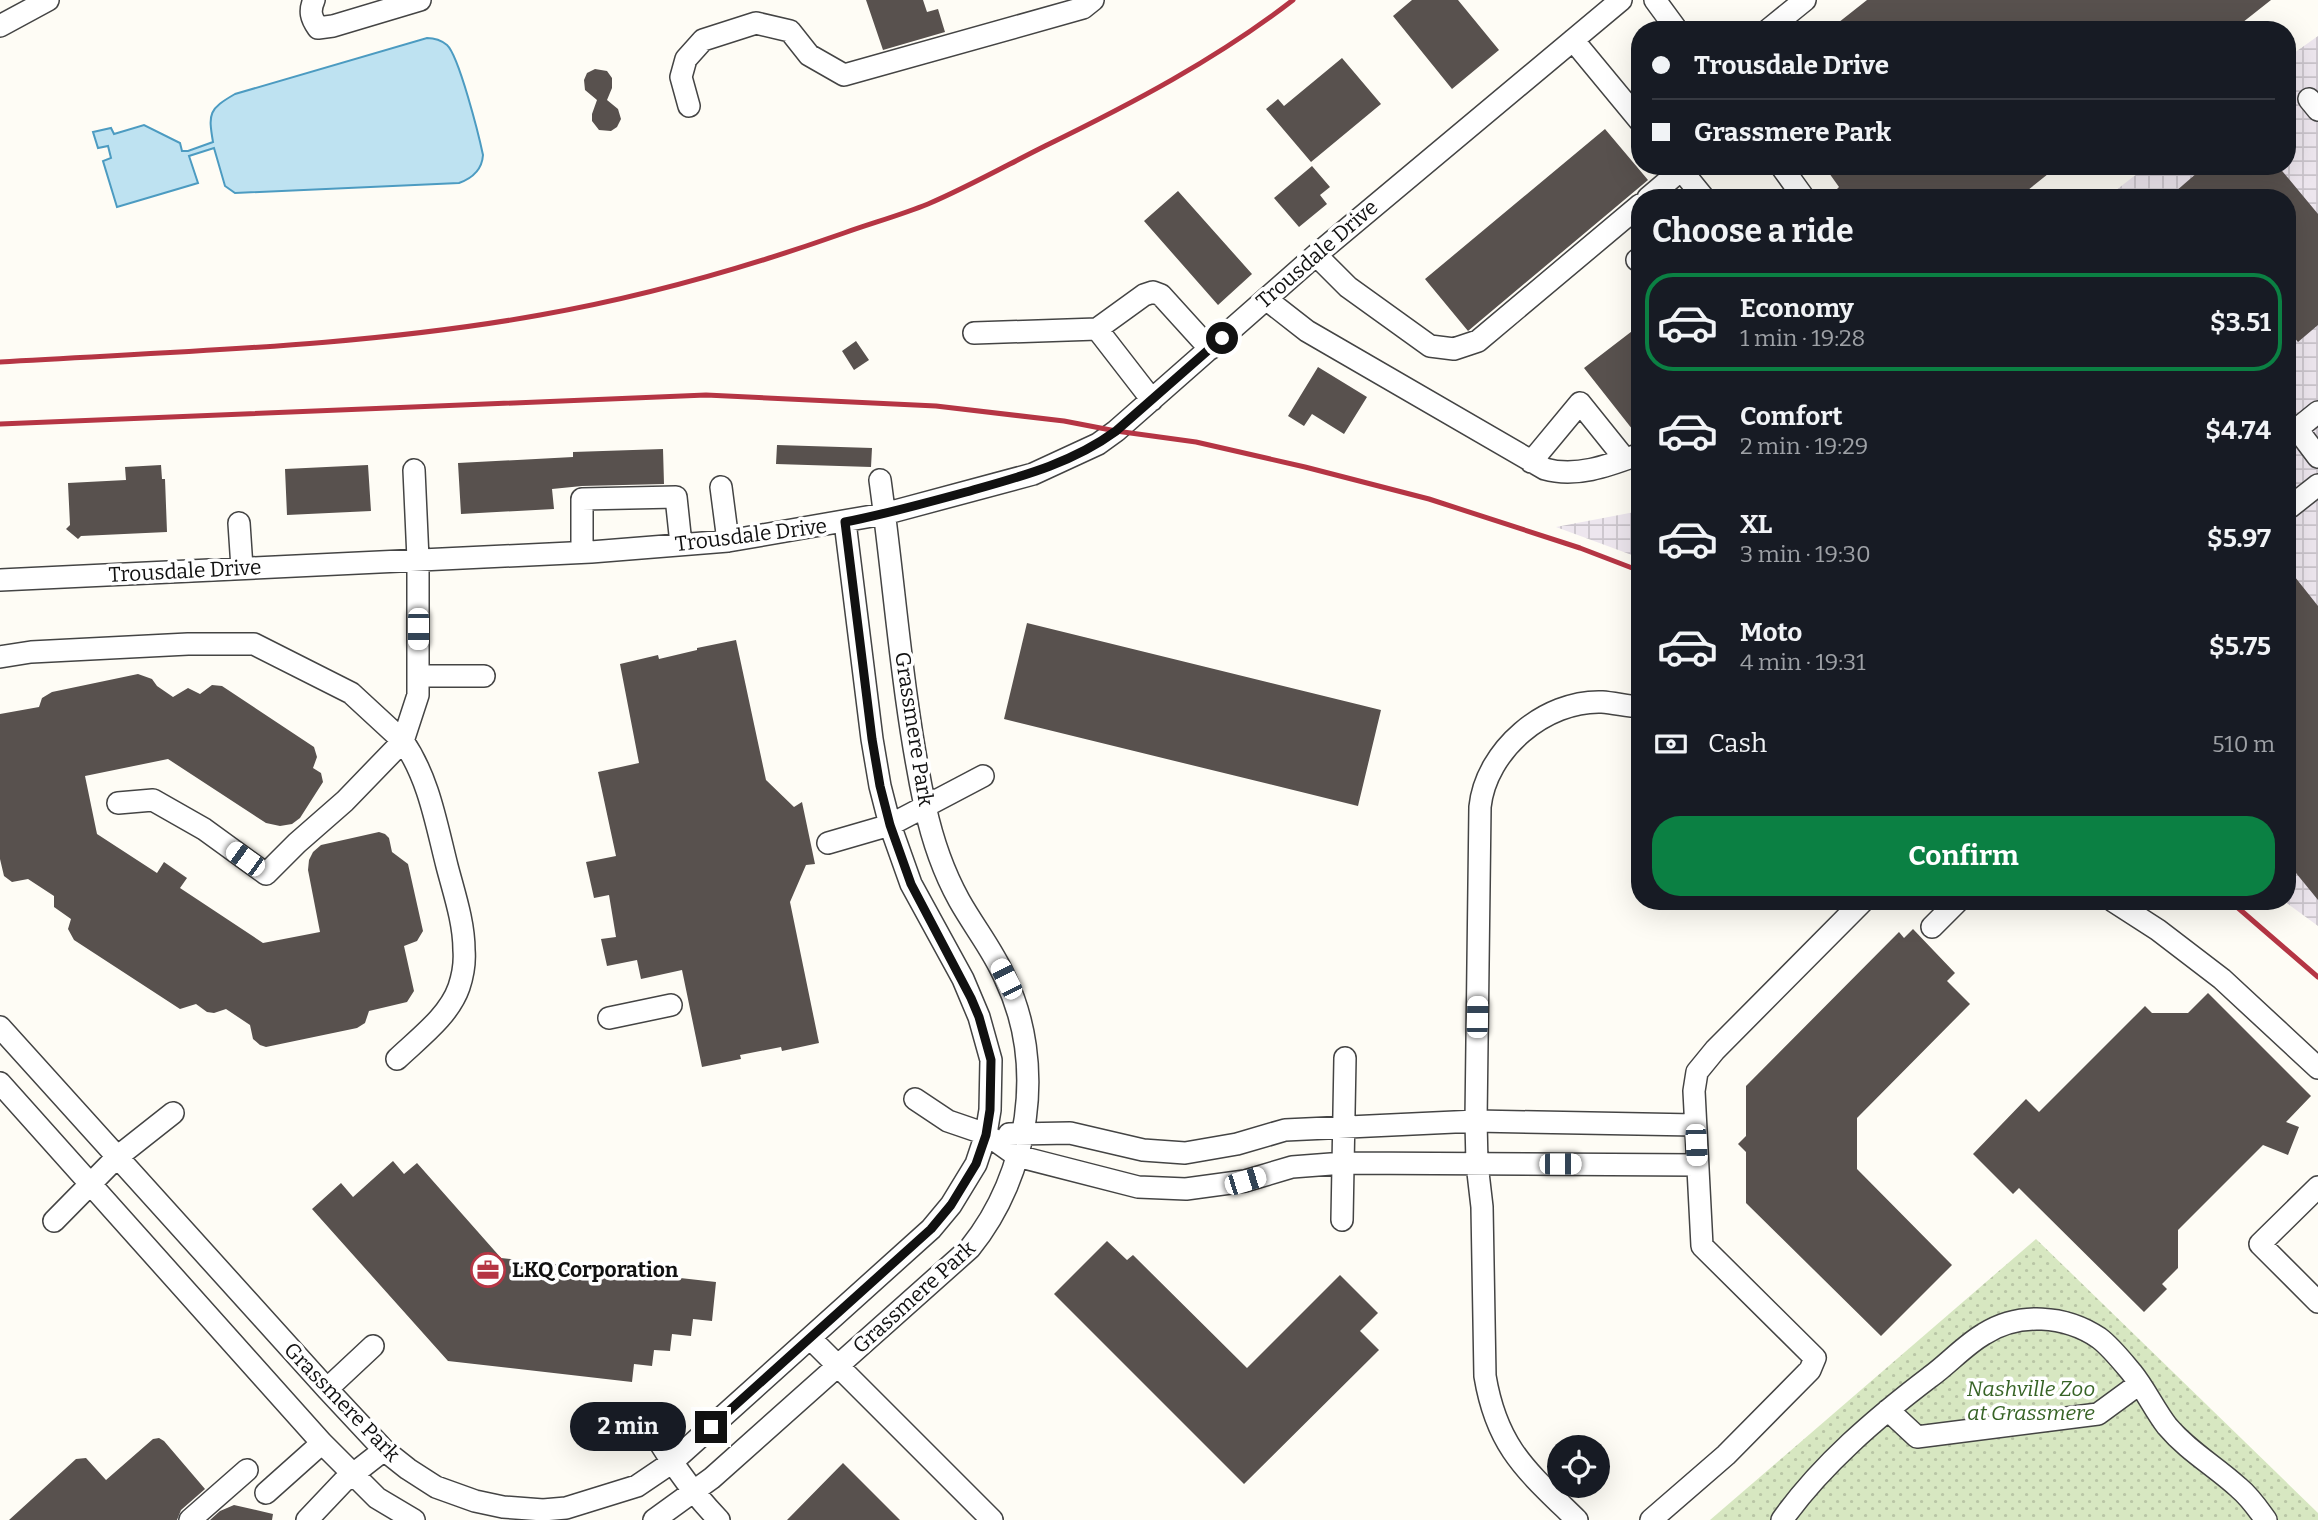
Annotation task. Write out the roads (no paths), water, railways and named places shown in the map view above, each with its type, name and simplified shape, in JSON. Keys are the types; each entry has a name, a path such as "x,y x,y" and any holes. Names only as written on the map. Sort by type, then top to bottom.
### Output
{"street":[{"path":"0,26 48,0"},
{"path":"314,0 311,12 318,27 333,26 419,0"},
{"path":"689,106 681,77 686,59 703,40 756,23 790,31 809,55 844,75 1083,8 1093,0"},
{"name":"Trousdale Drive","path":"0,580 582,552 728,541 884,514 1033,474 1098,444 1152,400 1316,255 1620,0"},
{"path":"1655,0 1670,21"},
{"path":"1779,21 1805,0"},
{"path":"1573,40 1631,110"},
{"path":"1657,189 1672,175"},
{"path":"1685,175 1696,189"},
{"path":"1316,255 1348,288 1422,342 1438,348 1464,347 1478,341 1631,213"},
{"path":"974,332 1097,329 1144,295 1153,292 1161,295 1210,349"},
{"path":"1266,299 1307,331 1545,469 1564,473 1597,468 1631,457"},
{"path":"1097,329 1152,400"},
{"path":"1531,462 1580,403 1631,454"},
{"path":"2296,426 2318,412"},
{"path":"2296,432 2318,457"},
{"path":"118,803 153,800 204,829 266,874 345,801 403,741 416,709 418,695 418,559 414,470"},
{"name":"Grassmere Park","path":"654,1520 693,1493 970,1248 983,1232 1008,1185 1023,1134 1029,1095 1025,1045 1018,1009 1006,979 959,900 937,852 925,806 911,722 880,480"},
{"path":"2296,503 2318,485"},
{"path":"721,487 728,541"},
{"path":"582,552 582,499 676,497 681,544"},
{"name":"Grassmere Park","path":"0,1027 327,1390 384,1450 408,1469 436,1486 487,1504 543,1515 637,1486 671,1463 931,1229 951,1205 976,1164 986,1135 990,1110 991,1060 979,1017 963,979 911,884 890,825 880,786 845,522"},
{"path":"239,523 242,568"},
{"path":"0,657 30,652 188,644 254,644 351,693 403,741 416,760 426,784 461,918 464,950 462,975 450,1004 433,1025 397,1059"},
{"path":"418,676 484,676"},
{"path":"1577,1520 1518,1460 1500,1430 1489,1398 1483,1316 1482,1207 1476,1121 1480,807 1489,774 1498,758 1531,725 1560,710 1587,703 1631,706"},
{"path":"828,843 890,825 983,776"},
{"path":"1651,1520 1726,1455 1810,1370 1815,1358 1702,1246 1695,1079 1701,1066 1854,910"},
{"path":"1932,927 1949,910"},
{"path":"2127,910 2222,979 2318,1068"},
{"path":"609,1018 671,1005"},
{"path":"1342,1220 1345,1058"},
{"name":"Grassmere Park","path":"0,1083 322,1443 377,1498 414,1520"},
{"path":"915,1099 948,1121 986,1135 1017,1156 1138,1187 1186,1189 1245,1181 1292,1167 1344,1163 1697,1165"},
{"path":"54,1221 116,1157 173,1113"},
{"path":"986,1135 1070,1133 1143,1150 1185,1153 1237,1144 1285,1130 1476,1121 1695,1125"},
{"path":"2318,1187 2260,1244 2318,1302"},
{"path":"1782,1520 1824,1471 1888,1410 1981,1335 2003,1324 2027,1319 2054,1320 2100,1339 2119,1357 2166,1425 2182,1443 2242,1490 2266,1520"},
{"path":"810,1338 992,1520"},
{"path":"327,1390 373,1346"},
{"path":"1888,1410 1917,1437 2098,1414 2139,1384"},
{"path":"643,1415 671,1463 693,1493 719,1520"},
{"path":"266,1493 322,1443"},
{"path":"307,1520 342,1482 384,1450"},
{"path":"190,1520 247,1470"}],"water":[{"path":"427,38 447,45 452,52 468,97 483,155 479,169 469,179 459,183 235,193 225,186 214,148 189,156 198,183 117,207 103,161 111,158 108,146 98,148 93,132 111,128 114,134 144,125 180,143 182,151 188,151 213,142 212,113 235,94"}],"railway":[{"path":"0,362 338,341 473,326 617,300 731,270 907,212 973,183 1173,79 1234,42 1293,0"},
{"path":"0,424 706,395 936,406 1064,421 1196,442 1305,467 1429,499 1580,548 1631,568"},
{"path":"2240,910 2318,977"}],"place":[{"name":"LKQ Corporation","path":"488,1270"}],"park label":[{"name":"Nashville Zoo at Grassmere","path":"2031,1401"}]}
